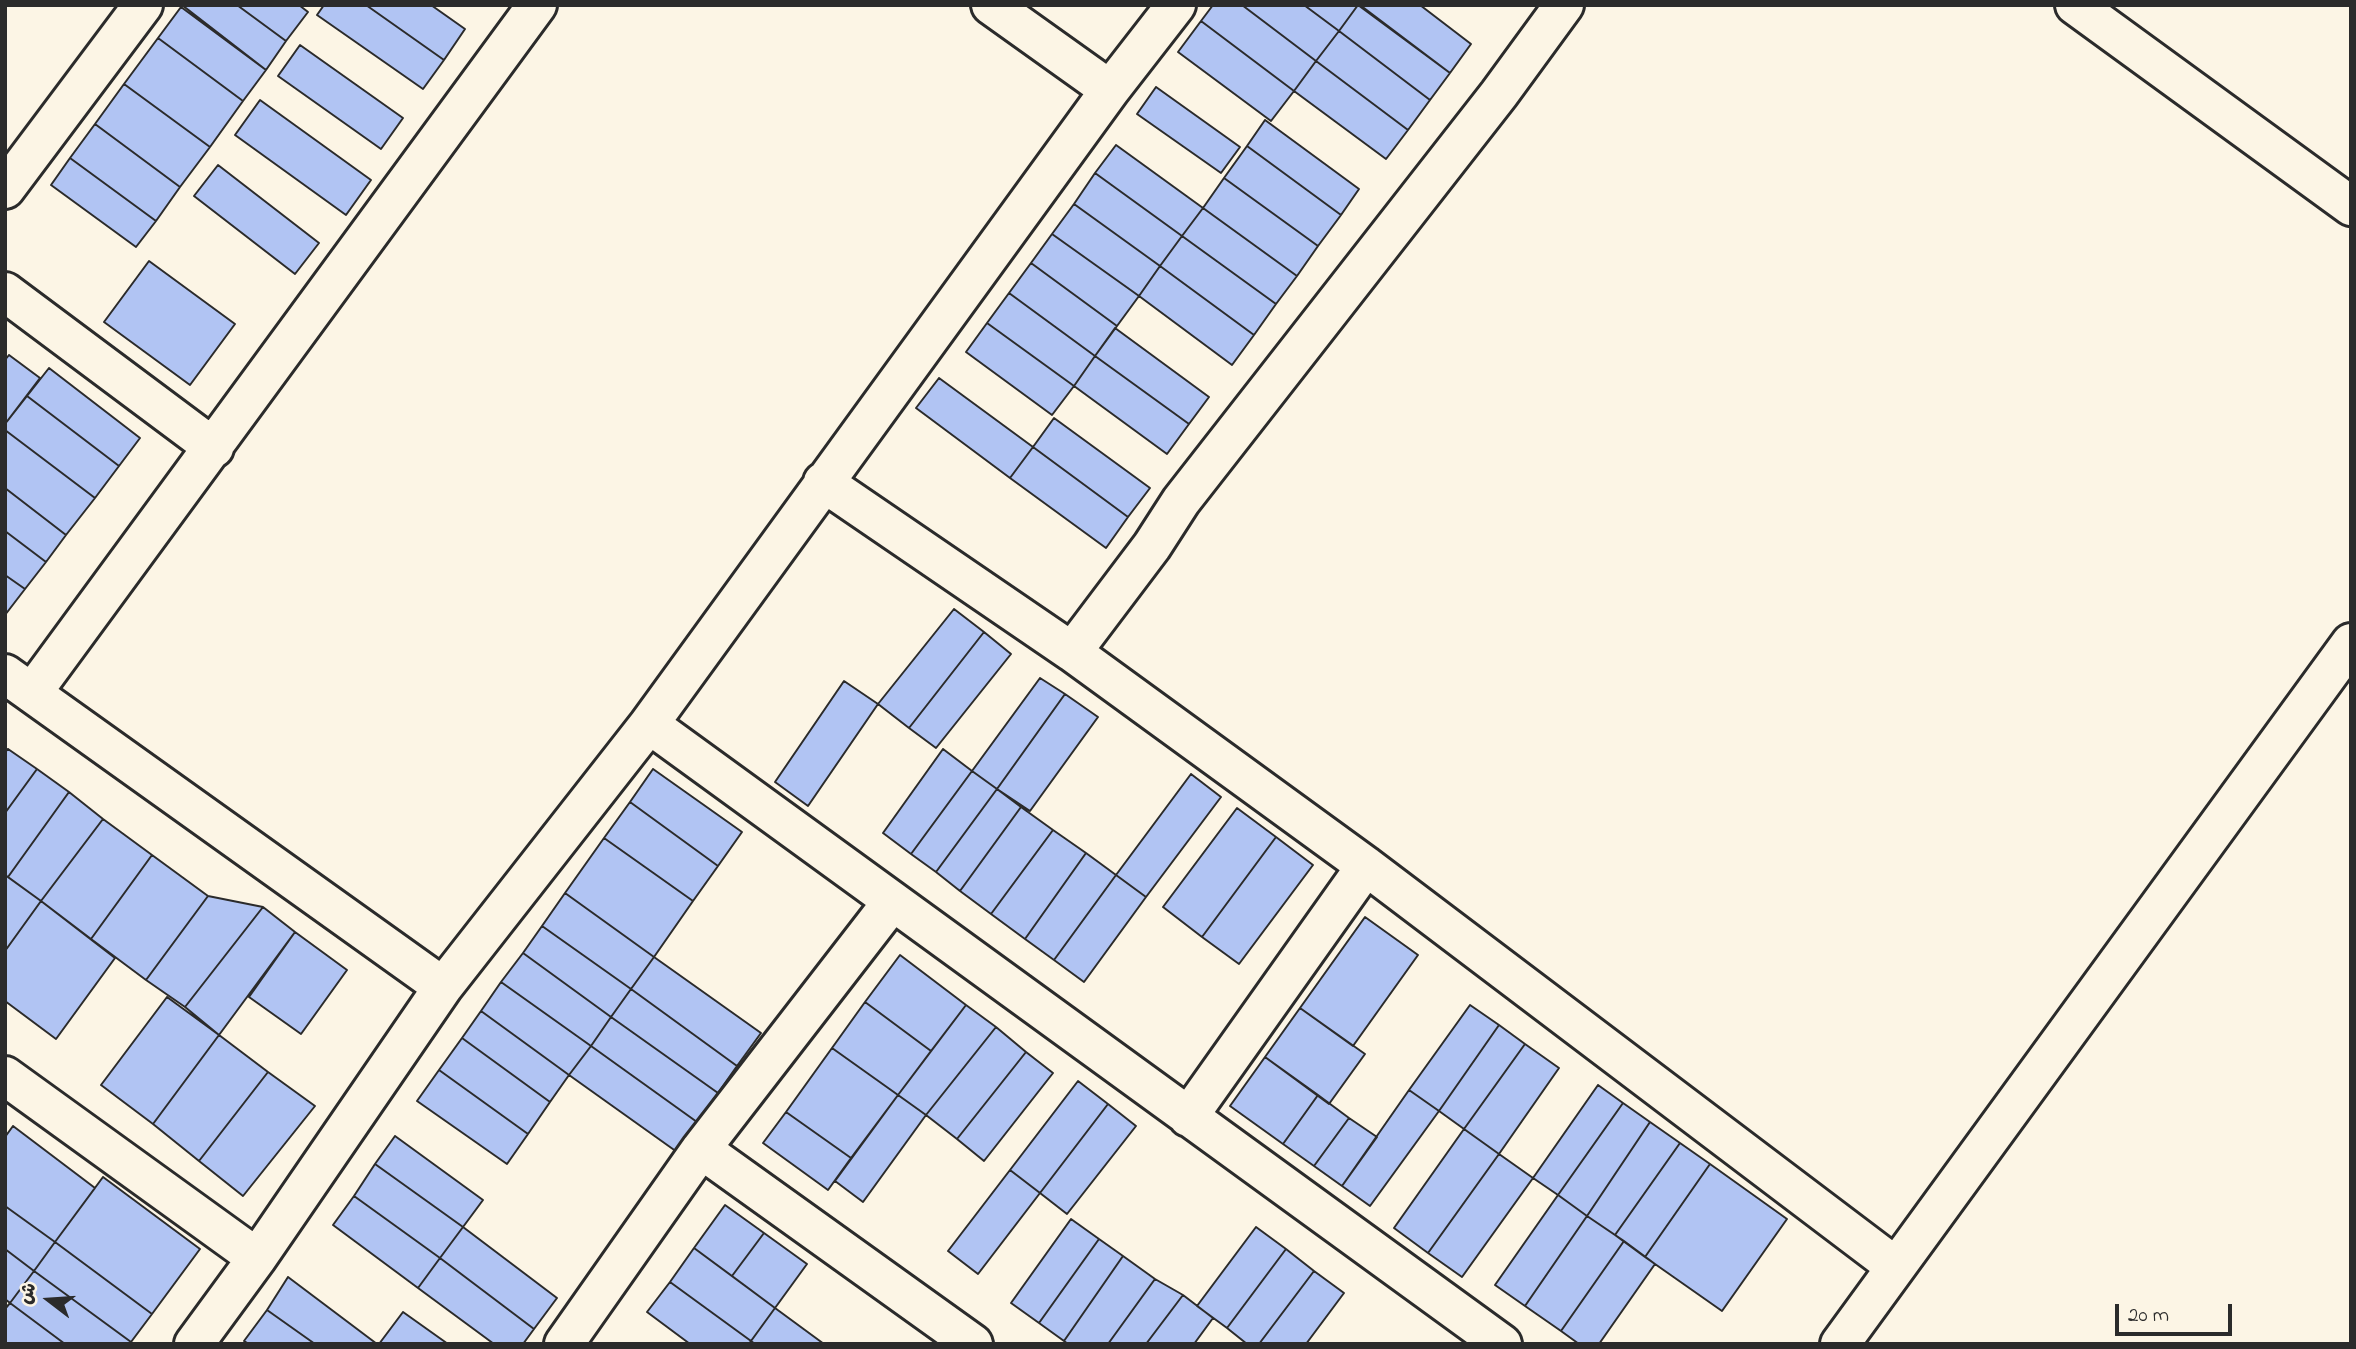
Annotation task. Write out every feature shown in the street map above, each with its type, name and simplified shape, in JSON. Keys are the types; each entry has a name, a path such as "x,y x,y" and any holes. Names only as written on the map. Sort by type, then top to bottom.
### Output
{"street":[{"path":"443,987 19,684 214,448 537,5"},
{"path":"991,5 1110,90"},
{"path":"194,1344 257,1258 443,987 649,724 1110,90 1176,5"},
{"path":"1072,652 1152,546 1181,501 1499,94 1564,5"},
{"path":"2075,5 2351,206"},
{"path":"5,189 139,7"},
{"path":"5,292 214,448"},
{"path":"823,482 1072,652 1366,866 1896,1267"},
{"path":"1840,1344 2351,643"},
{"path":"649,724 1502,1344"},
{"path":"1188,1117 1366,866"},
{"path":"564,1344 701,1149 892,902"},
{"path":"5,1076 257,1258"},
{"path":"701,1149 957,1339"}],"building":[{"path":"182,5 237,5 286,41 266,70"},
{"path":"237,5 299,5 308,12 286,41"},
{"path":"324,5 366,5 444,60 423,89 317,15"},
{"path":"366,5 431,5 465,29 444,60"},
{"path":"1213,5 1242,5 1316,61 1294,91 1201,21"},
{"path":"1242,5 1304,5 1339,31 1316,61"},
{"path":"1304,5 1358,5 1339,31"},
{"path":"1358,5 1450,73 1430,100 1339,31"},
{"path":"1360,5 1420,5 1471,44 1450,73"},
{"path":"181,7 266,70 243,101 158,38"},
{"path":"1201,21 1294,91 1271,121 1178,52"},
{"path":"1339,31 1430,100 1408,130 1316,61"},
{"path":"158,38 243,101 210,147 124,84"},
{"path":"300,45 403,118 381,149 278,76"},
{"path":"1316,61 1408,130 1386,159 1294,91"},
{"path":"124,84 210,147 180,187 95,124"},
{"path":"1156,87 1240,147 1221,173 1137,114"},
{"path":"260,100 371,180 346,215 235,135"},
{"path":"1265,120 1359,189 1341,215 1247,146"},
{"path":"95,124 180,187 156,221 70,158"},
{"path":"1116,145 1203,208 1182,236 1095,173"},
{"path":"1247,146 1341,215 1318,246 1224,178"},
{"path":"70,158 156,221 136,247 51,185"},
{"path":"218,165 319,243 295,274 194,196"},
{"path":"1095,173 1182,236 1160,266 1074,204"},
{"path":"1224,178 1318,246 1297,276 1203,208"},
{"path":"1074,204 1160,266 1139,296 1052,234"},
{"path":"1203,208 1297,276 1276,304 1182,236"},
{"path":"1052,234 1139,296 1117,326 1031,263"},
{"path":"1182,236 1276,304 1254,335 1160,266"},
{"path":"149,261 235,324 190,385 104,322"},
{"path":"1031,263 1117,326 1095,356 1009,293"},
{"path":"1160,266 1254,335 1232,365 1139,296"},
{"path":"1009,293 1095,356 1074,386 987,323"},
{"path":"987,323 1074,386 1052,415 966,352"},
{"path":"1115,328 1209,397 1189,424 1095,356"},
{"path":"9,355 40,378 5,424 5,360"},
{"path":"1095,356 1189,424 1167,454 1074,386"},
{"path":"49,368 140,438 119,466 27,396"},
{"path":"939,378 1033,447 1010,478 916,408"},
{"path":"27,396 119,466 95,498 5,430 5,424"},
{"path":"1054,418 1150,488 1128,517 1033,447"},
{"path":"5,430 95,498 66,535 5,488"},
{"path":"1033,447 1128,517 1106,548 1010,478"},
{"path":"5,488 66,535 46,562 5,531"},
{"path":"5,531 46,562 25,589 5,575"},
{"path":"5,575 25,589 5,615"},
{"path":"954,609 984,632 909,728 878,704"},
{"path":"984,632 1011,654 936,748 909,728"},
{"path":"1040,678 1065,694 997,789 972,771"},
{"path":"844,681 878,704 808,806 775,782"},
{"path":"1065,694 1098,717 1030,811 997,789"},
{"path":"8,749 37,769 5,813 5,752"},
{"path":"943,749 972,771 911,854 883,833"},
{"path":"37,769 69,792 8,877 5,875 5,813"},
{"path":"653,769 742,832 718,866 630,802"},
{"path":"972,771 997,789 936,872 911,854"},
{"path":"1191,774 1221,797 1146,897 1116,875"},
{"path":"997,789 1021,807 960,891 936,872"},
{"path":"69,792 103,819 41,901 8,877"},
{"path":"630,802 718,866 693,901 604,838"},
{"path":"1021,807 1053,830 991,914 960,891"},
{"path":"1237,808 1276,837 1202,937 1163,907"},
{"path":"103,819 152,855 91,939 41,901"},
{"path":"1053,830 1086,853 1025,939 991,914"},
{"path":"1276,837 1313,865 1239,964 1202,937"},
{"path":"604,838 693,901 654,957 565,893"},
{"path":"1086,853 1116,875 1054,960 1025,939"},
{"path":"152,855 208,896 146,980 91,939"},
{"path":"5,875 41,901 5,951"},
{"path":"1116,875 1146,897 1084,982 1054,960"},
{"path":"565,893 654,957 631,989 542,926"},
{"path":"208,896 263,907 185,1007 146,980"},
{"path":"41,901 115,958 56,1039 5,1001 5,951"},
{"path":"263,907 295,932 219,1035 185,1007"},
{"path":"1365,917 1418,955 1353,1046 1300,1008"},
{"path":"542,926 631,989 611,1017 523,953"},
{"path":"295,932 347,970 301,1034 249,997"},
{"path":"523,953 611,1017 591,1046 501,982"},
{"path":"900,955 966,1005 931,1051 865,1002"},
{"path":"654,957 761,1033 737,1066 631,989"},
{"path":"501,982 591,1046 569,1075 481,1011"},
{"path":"631,989 737,1066 718,1093 611,1017"},
{"path":"167,997 219,1035 153,1124 101,1085"},
{"path":"865,1002 931,1051 898,1095 832,1048"},
{"path":"966,1005 996,1027 926,1115 898,1095"},
{"path":"1470,1005 1499,1025 1439,1111 1409,1090"},
{"path":"1300,1008 1365,1054 1329,1104 1265,1057"},
{"path":"481,1011 569,1075 550,1102 462,1038"},
{"path":"611,1017 718,1093 697,1122 591,1046"},
{"path":"1499,1025 1525,1044 1464,1129 1439,1111"},
{"path":"996,1027 1026,1052 957,1139 926,1115"},
{"path":"219,1035 268,1072 199,1161 153,1124"},
{"path":"462,1038 550,1102 528,1134 439,1070"},
{"path":"1525,1044 1559,1068 1499,1154 1464,1129"},
{"path":"591,1046 697,1122 677,1152 569,1075"},
{"path":"832,1048 898,1095 851,1158 786,1112"},
{"path":"1026,1052 1053,1073 984,1161 957,1139"},
{"path":"1265,1057 1318,1095 1283,1144 1230,1106"},
{"path":"439,1070 528,1134 507,1164 417,1101"},
{"path":"268,1072 315,1106 243,1196 199,1161"},
{"path":"1078,1081 1108,1104 1040,1193 1010,1170"},
{"path":"1598,1085 1623,1103 1558,1195 1533,1178"},
{"path":"1409,1090 1439,1111 1370,1206 1342,1186"},
{"path":"898,1095 926,1115 863,1202 835,1181"},
{"path":"1318,1095 1349,1118 1314,1166 1283,1144"},
{"path":"1623,1103 1650,1122 1587,1216 1558,1195"},
{"path":"1108,1104 1136,1126 1067,1214 1040,1193"},
{"path":"786,1112 851,1158 828,1190 763,1143"},
{"path":"1349,1118 1377,1137 1342,1186 1314,1166"},
{"path":"1650,1122 1680,1143 1615,1235 1587,1216"},
{"path":"13,1126 95,1188 55,1242 5,1206 5,1137"},
{"path":"1464,1129 1499,1154 1428,1253 1394,1228"},
{"path":"395,1136 483,1200 463,1227 375,1164"},
{"path":"1680,1143 1710,1164 1645,1257 1615,1235"},
{"path":"1499,1154 1533,1178 1462,1277 1428,1253"},
{"path":"375,1164 463,1227 440,1258 354,1196"},
{"path":"1710,1164 1787,1219 1722,1311 1645,1257"},
{"path":"1010,1170 1040,1193 978,1274 948,1251"},
{"path":"103,1177 200,1249 152,1314 55,1242"},
{"path":"1558,1195 1587,1216 1525,1306 1495,1285"},
{"path":"354,1196 440,1258 418,1288 333,1225"},
{"path":"725,1205 764,1233 732,1276 694,1248"},
{"path":"5,1206 55,1242 34,1271 5,1249"},
{"path":"1587,1216 1624,1241 1561,1331 1525,1306"},
{"path":"1071,1219 1099,1239 1039,1323 1011,1303"},
{"path":"463,1227 557,1298 534,1329 440,1258"},
{"path":"1256,1227 1286,1249 1227,1328 1197,1306"},
{"path":"764,1233 807,1264 775,1308 732,1276"},
{"path":"1099,1239 1123,1256 1064,1341 1039,1323"},
{"path":"1624,1241 1655,1264 1599,1344 1579,1344 1561,1331"},
{"path":"55,1242 152,1314 131,1342 34,1271"},
{"path":"694,1248 775,1308 751,1341 670,1282"},
{"path":"5,1249 34,1271 10,1303 5,1299"},
{"path":"1286,1249 1314,1271 1259,1344 1247,1344 1227,1328"},
{"path":"1123,1256 1155,1279 1108,1344 1068,1344 1064,1341"},
{"path":"440,1258 534,1329 523,1344 494,1344 418,1288"},
{"path":"34,1271 131,1342 130,1344 65,1344 10,1303"},
{"path":"1314,1271 1344,1293 1306,1344 1259,1344"},
{"path":"288,1277 377,1344 315,1344 267,1310"},
{"path":"1155,1279 1183,1295 1146,1344 1108,1344"},
{"path":"670,1282 751,1341 749,1344 690,1344 647,1312"},
{"path":"1183,1295 1213,1318 1194,1344 1146,1344"},
{"path":"10,1303 65,1344 5,1344 5,1309"},
{"path":"775,1308 824,1344 755,1344 751,1341"},
{"path":"267,1310 315,1344 249,1344 244,1341"},
{"path":"403,1312 448,1344 379,1344"}]}
